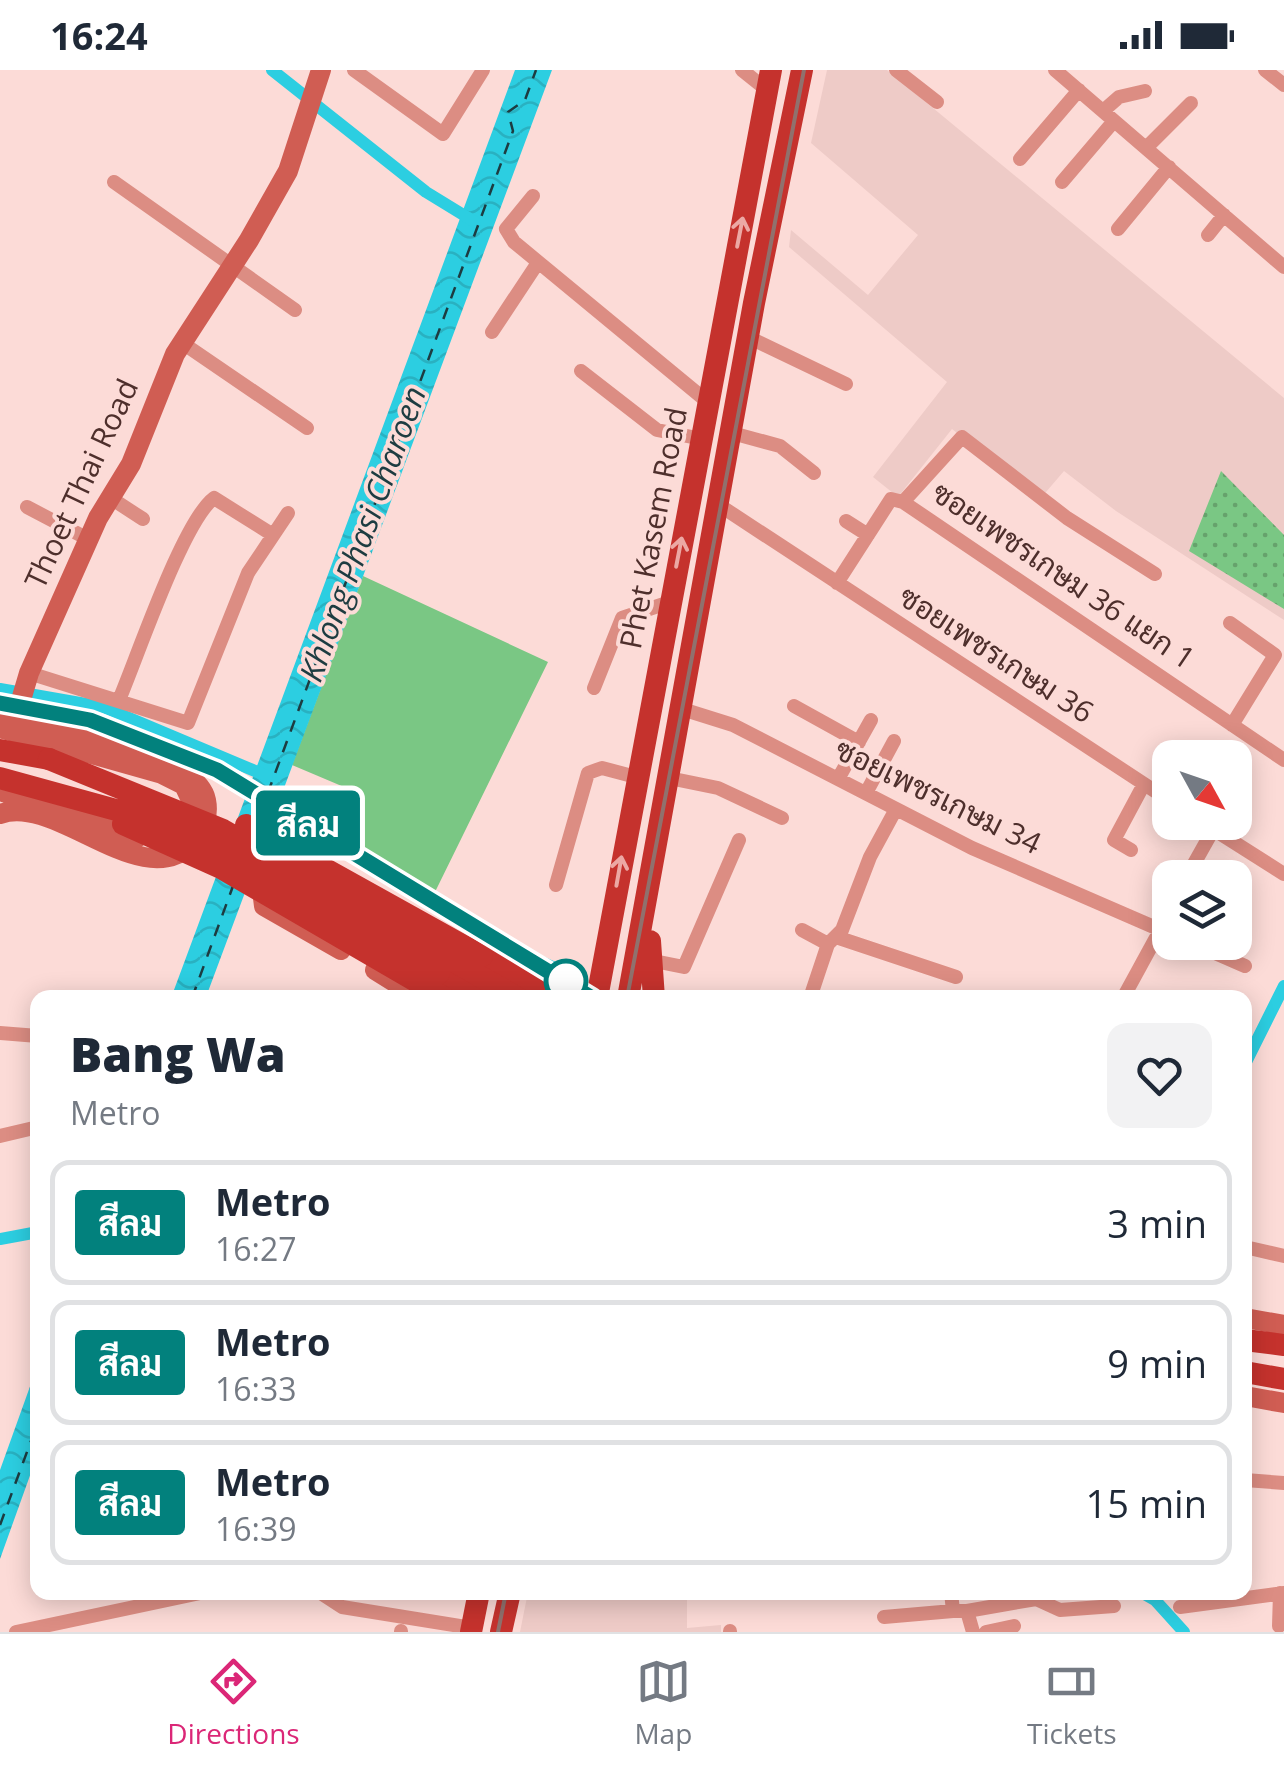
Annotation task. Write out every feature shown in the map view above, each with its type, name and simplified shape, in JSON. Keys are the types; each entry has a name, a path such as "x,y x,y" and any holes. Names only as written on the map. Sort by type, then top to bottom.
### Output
{"main road":[{"name":"Phet Kasem Road","path":"630,990 748,337 802,70"},
{"name":"Thoet Thai Road","path":"15,702 88,539 130,464 181,342 234,264 288,171 318,79"},
{"name":"Phet Kasem Road","path":"598,990 769,80"},
{"path":"709,402 736,406"},
{"path":"0,791 156,844 179,833 191,806 184,785 15,702"},
{"path":"0,816 24,814 146,858 175,857 203,830 208,806 196,778 162,759 15,702"},
{"path":"0,750 115,772 230,816 539,990"},
{"path":"49,759 224,830 504,990"},
{"path":"0,778 168,824 229,853 468,990"},
{"path":"83,803 221,868 431,990"},
{"path":"653,990 649,960 662,820"},
{"path":"406,990 264,906 261,894 267,877 286,868 492,990"},
{"path":"584,990 603,967"},
{"path":"439,974 457,990"},
{"path":"1252,1319 1284,1325"},
{"path":"1252,1341 1284,1345"},
{"path":"1252,1373 1284,1379"},
{"path":"1252,1397 1284,1403"},
{"path":"471,1630 477,1600"},
{"path":"501,1632 508,1600"}],"street":[{"path":"354,70 442,134 483,70"},
{"path":"742,70 769,80"},
{"path":"896,70 938,102"},
{"path":"1055,70 1284,267"},
{"path":"1265,70 1284,85"},
{"path":"1020,159 1079,90"},
{"path":"1062,182 1119,96 1145,92"},
{"path":"1146,148 1191,102"},
{"path":"1118,229 1169,167"},
{"path":"114,182 296,310"},
{"path":"533,196 506,228 536,264 709,402"},
{"path":"1208,234 1224,215"},
{"path":"492,332 536,264"},
{"path":"748,337 846,384"},
{"path":"181,342 307,428"},
{"path":"580,372 657,430 702,439"},
{"path":"732,433 780,446 814,474"},
{"path":"903,502 962,437 1068,518 1155,574"},
{"path":"109,498 143,519"},
{"path":"119,700 188,536 208,502 214,498 224,502 273,535"},
{"name":"ซอยเพชรเกษม 36 แยก 1","path":"838,583 891,499 903,502 1284,760"},
{"name":"ซอยเพชรเกษม 36","path":"719,505 1152,789"},
{"path":"27,507 56,526 88,539"},
{"path":"15,702 119,700 188,722 248,574 288,513"},
{"path":"846,521 868,535"},
{"path":"594,688 622,618 670,602"},
{"path":"1230,624 1272,651 1278,665 1232,725"},
{"path":"794,706 859,742"},
{"name":"ซอยเพชรเกษม 34","path":"682,709 726,722 972,848 1152,926"},
{"path":"838,779 871,720"},
{"path":"866,794 894,741"},
{"path":"556,885 588,774 602,768 636,777"},
{"path":"669,778 718,788 782,818"},
{"path":"1131,850 1114,840 1144,784"},
{"path":"813,990 832,940 896,809"},
{"path":"649,960 684,968 739,840"},
{"path":"1230,840 1284,874"},
{"path":"802,930 956,978"},
{"path":"1128,990 1152,953"},
{"path":"1231,960 1245,966"},
{"path":"0,1033 30,1035"},
{"path":"0,1136 30,1128"},
{"path":"1252,1249 1284,1256"},
{"path":"1252,1481 1284,1483"},
{"path":"1252,1597 1282,1593 1279,1626"},
{"path":"16,1632 167,1600"},
{"path":"331,1600 342,1607 471,1630"},
{"path":"955,1600 973,1632"},
{"path":"884,1618 1030,1600"},
{"path":"1038,1600 1060,1610 1114,1606"},
{"path":"1180,1607 1231,1600"},
{"path":"992,1606 991,1631 1014,1626"}],"shaded area":[{"path":"827,70 887,70 1284,398 1284,620 1116,511 1064,471 1040,499 952,429 898,497 873,477 947,382 789,247 791,230 868,295 918,235 811,143"},
{"path":"526,1600 687,1600 687,1628 721,1625 721,1632 520,1632"}],"green space":[{"path":"1221,471 1284,535 1284,609 1189,551"},
{"path":"363,576 548,662 435,892 330,829 344,787 292,765"}],"water":[{"name":"Khlong Phasi Charoen","path":"515,70 552,70 209,990 174,990"},
{"path":"30,1386 30,1475 0,1559 0,1470"}],"waterway":[{"path":"272,70 426,192 475,222"},
{"path":"0,689 103,707 267,776"},
{"path":"266,799 505,946 575,977"},
{"path":"1252,1050 1284,986"},
{"path":"0,1239 30,1233"},
{"path":"1155,1600 1184,1632"}],"ferry route":[{"path":"275,831 284,824 270,787 513,131 508,112 525,100 536,70"},
{"path":"195,990 233,886"},
{"path":"0,1525 30,1444"}],"railway":[{"path":"629,990 804,70"},
{"path":"0,703 90,720 217,770 579,990"},
{"path":"498,1632 504,1600"}],"metro line":[{"name":"สีลม","path":"0,703 90,720 178,751 217,770 579,990"}]}
